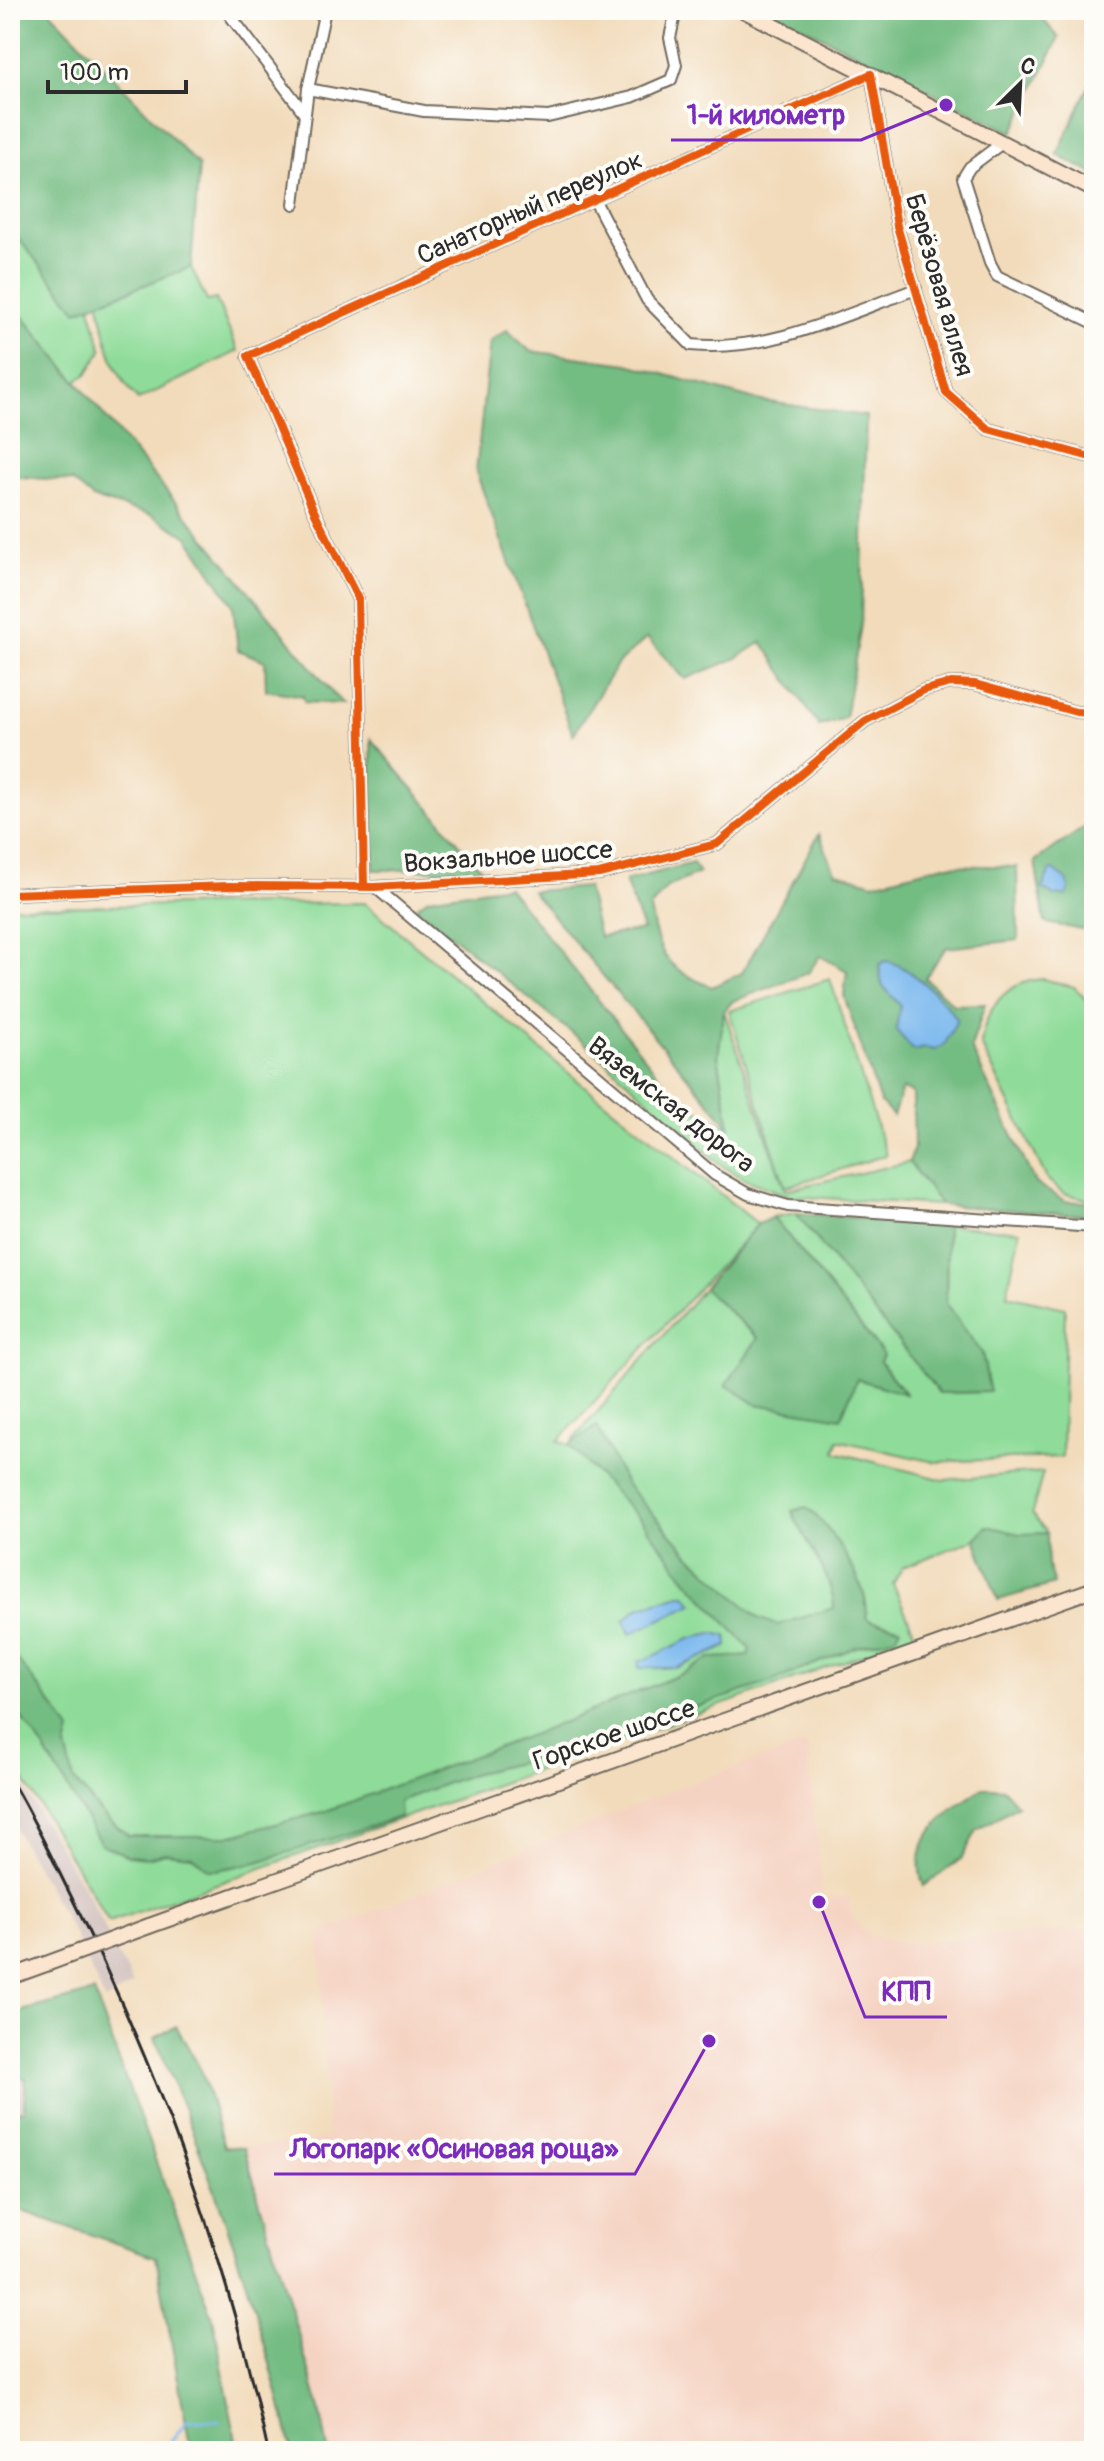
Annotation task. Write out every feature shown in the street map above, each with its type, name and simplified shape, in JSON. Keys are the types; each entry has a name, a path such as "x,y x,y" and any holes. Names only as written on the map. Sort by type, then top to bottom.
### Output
{"main road":[{"path":"743,10 1094,190"},
{"name":"Горское шоссе","path":"10,1977 1094,1589"}],"street":[{"path":"226,10 305,114"},
{"path":"294,204 308,89 325,10"},
{"path":"308,89 424,111 548,117 632,97 671,80 676,65 670,38 676,10"},
{"name":"Санаторный переулок","path":"369,886 358,599 313,509 248,356 871,74"},
{"name":"Берёзовая аллея","path":"871,74 897,226 946,392 988,429 1094,458"},
{"path":"1002,143 970,167 963,178 990,263 997,276 1094,323"},
{"path":"595,201 647,300 691,345 713,348 762,341 827,322 916,289"},
{"name":"Вокзальное шоссе","path":"10,894 228,886 369,886 599,874 717,844 865,721 924,690 951,683 975,684 1076,712 1094,713"},
{"name":"Вяземская дорога","path":"369,886 715,1175 748,1194 788,1206 1094,1227"}],"shaded area":[{"path":"807,1744 823,1898 849,1896 851,1915 867,1935 903,1944 1094,1928 1094,2451 328,2451 320,2409 244,2148 328,2138 319,1933 700,1779"},
{"path":"10,1764 89,1897 133,1984 105,2001 76,1937 10,1820"},
{"path":"10,2077 26,2078 24,2111 10,2110"}],"green space":[{"path":"10,10 49,10 199,166 191,267 77,311 10,228"},
{"path":"770,10 1035,10 1059,38 1012,133"},
{"path":"1094,74 1094,174 1057,155"},
{"path":"10,121 86,292 102,350 87,374 58,392 10,369"},
{"path":"191,267 207,301 216,299 238,351 138,400 122,378 111,354 99,302"},
{"path":"10,301 344,704 305,702 303,696 266,690 265,661 238,650 233,605 188,537 151,515 93,498 72,481 10,476"},
{"path":"507,330 530,351 628,364 755,400 866,416 861,625 845,718 819,726 762,642 735,659 685,679 647,638 618,663 573,735 476,472 490,341"},
{"path":"371,739 482,870 374,870"},
{"path":"1088,825 1094,845 1094,932 1045,923 1035,861"},
{"path":"819,834 835,872 874,883 944,865 1017,867 1018,940 946,948 925,978 954,1005 985,1004 971,1048 1035,1183 1065,1201 1094,1203 1094,1216 941,1205 909,1162 914,1148 913,1093 902,1089 893,1116 880,1102 844,996 847,971 820,956 808,973 733,1001 724,1011 718,1056 730,1127 532,891 587,887 599,937 643,930 625,881 693,863 699,873 667,887 650,908 661,950 667,959 684,974 712,987 742,973"},
{"path":"507,886 680,1102 593,1050 416,907 428,898"},
{"path":"365,903 577,1080 758,1224 558,1441 569,1445 704,1288 758,1339 857,1379 904,1392 880,1362 883,1354 773,1217 796,1213 939,1393 989,1392 982,1353 946,1304 947,1225 1020,1231 1007,1295 1065,1308 1062,1457 934,1462 838,1440 835,1452 944,1480 1043,1472 1032,1513 1047,1533 975,1539 903,1567 893,1584 916,1636 109,1922 10,1756 10,907"},
{"path":"830,979 886,1155 785,1187 729,1011"},
{"path":"1043,979 1074,987 1094,1008 1094,1201 1063,1193 1047,1179 981,1045 987,1020 999,999 1018,985"},
{"path":"724,1011 785,1190 909,1162 941,1205 790,1196 746,1180 721,1165 593,1050 680,1102 730,1127 718,1056"},
{"path":"796,1213 947,1225 946,1304 982,1353 990,1392 939,1393"},
{"path":"773,1217 883,1354 880,1362 905,1394 857,1379 841,1418 756,1404 726,1385 758,1338 704,1288 758,1224"},
{"path":"597,1426 625,1483 691,1556 758,1618 777,1625 834,1608 824,1571 792,1511 806,1507 826,1527 847,1558 863,1591 866,1618 901,1628 896,1637 856,1647 771,1682 559,1753 472,1774 399,1801 400,1817 258,1862 217,1870 208,1869 192,1856 165,1853 147,1858 128,1856 101,1844 45,1750 10,1702 10,1650 70,1731 66,1747 74,1780 105,1817 129,1836 228,1836 323,1812 547,1729 684,1673 710,1658 748,1656 750,1649 685,1578 643,1522 569,1445"},
{"path":"987,1526 1020,1534 1047,1533 1048,1566 1054,1584 998,1600 975,1539"},
{"path":"983,1788 1003,1788 1018,1805 977,1830 962,1858 924,1886 920,1855 925,1841 944,1817"},
{"path":"94,1992 213,2318 238,2451 191,2451 156,2257 10,2207 10,2110 24,2111 26,2078 10,2077 10,2067 19,2067 10,2054 10,2021 25,2010"},
{"path":"176,2026 202,2072 224,2147 244,2148 320,2409 328,2451 292,2451 265,2346 232,2242 155,2038"}],"water":[{"path":"1054,870 1067,880 1067,895 1054,896 1042,888 1050,871"},
{"path":"885,961 914,975 952,1012 957,1020 945,1044 935,1050 925,1048 914,1051 896,1030 900,1005 882,985 879,965"},
{"path":"686,1595 693,1604 630,1634 624,1620 638,1608"},
{"path":"713,1633 727,1636 728,1646 677,1668 639,1668 638,1661 691,1638"}],"waterway":[{"path":"10,1746 15,1755 10,1759"},
{"path":"164,2451 187,2421 219,2421"}],"railway":[{"path":"10,1779 101,1959 160,2096 232,2307 268,2451"}],"cycle path":[{"path":"364,886 358,599 313,509 248,356 871,74 897,226 946,392 988,429 1094,458"},
{"path":"10,894 228,886 375,887 599,874 717,844 865,721 924,690 951,683 975,684 1076,712 1094,713"}],"place":[{"name":"1-й километр","path":"946,105"},
{"name":"КПП","path":"819,1902"},
{"name":"Логопарк «Осиновая роща»","path":"709,2041"}]}
